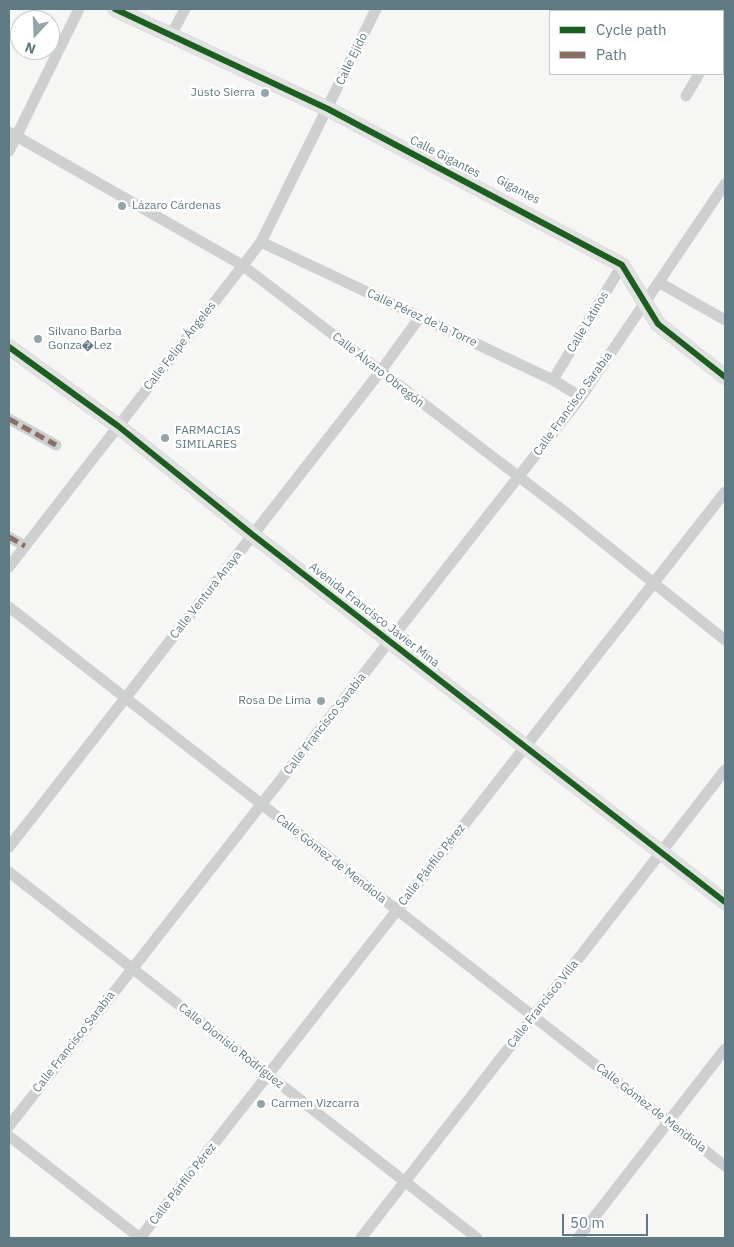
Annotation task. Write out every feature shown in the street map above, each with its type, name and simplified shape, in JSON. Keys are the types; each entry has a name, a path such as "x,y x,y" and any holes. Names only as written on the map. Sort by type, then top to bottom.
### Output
{"main road":[{"name":"Calle Gigantes","path":"115,9 328,110 622,265"},
{"path":"622,265 658,324 725,377"},
{"name":"Avenida Francisco Javier Mina","path":"9,347 118,426 253,535 725,902"}],"street":[{"path":"9,151 13,134 79,9"},
{"path":"171,35 185,9"},
{"name":"Calle Ejido","path":"328,110 376,9"},
{"path":"686,96 698,75"},
{"name":"Calle Felipe Ángeles","path":"9,567 261,242 328,110"},
{"name":"Calle Álvaro Obregón","path":"13,134 242,265 518,478 565,512 653,584 725,638"},
{"name":"Calle Francisco Sarabia","path":"9,1126 581,397 660,283 725,184"},
{"name":"Calle Pérez de la Torre","path":"261,242 553,380 581,397"},
{"name":"Calle Latinos","path":"553,380 622,265"},
{"path":"660,283 725,320"},
{"name":"Calle Ventura Anaya","path":"9,848 380,372 420,317"},
{"path":"9,419 56,445"},
{"name":"Calle Pánfilo Pérez","path":"140,1238 725,492"},
{"path":"9,537 25,546"},
{"name":"Calle Gómez de Mendiola","path":"9,607 725,1166"},
{"name":"Calle Francisco Villa","path":"361,1238 725,770"},
{"name":"Calle Dionisio Rodríguez","path":"9,872 477,1238"},
{"path":"578,1238 725,1049"},
{"path":"9,1136 140,1238"}],"marked path":[{"path":"9,419 56,445"},
{"path":"9,537 25,546"}],"cycle path":[{"path":"115,9 328,109 622,265 658,324 725,377"},
{"path":"9,347 118,426 253,535 725,902"}],"place":[{"name":"Justo Sierra","path":"265,93"},
{"name":"Lázaro Cárdenas","path":"122,206"},
{"name":"Silvano Barba Gonza�Lez","path":"38,339"},
{"name":"FARMACIAS SIMILARES","path":"165,438"},
{"name":"Rosa De Lima","path":"321,701"},
{"name":"Carmen Vizcarra","path":"261,1104"}]}
